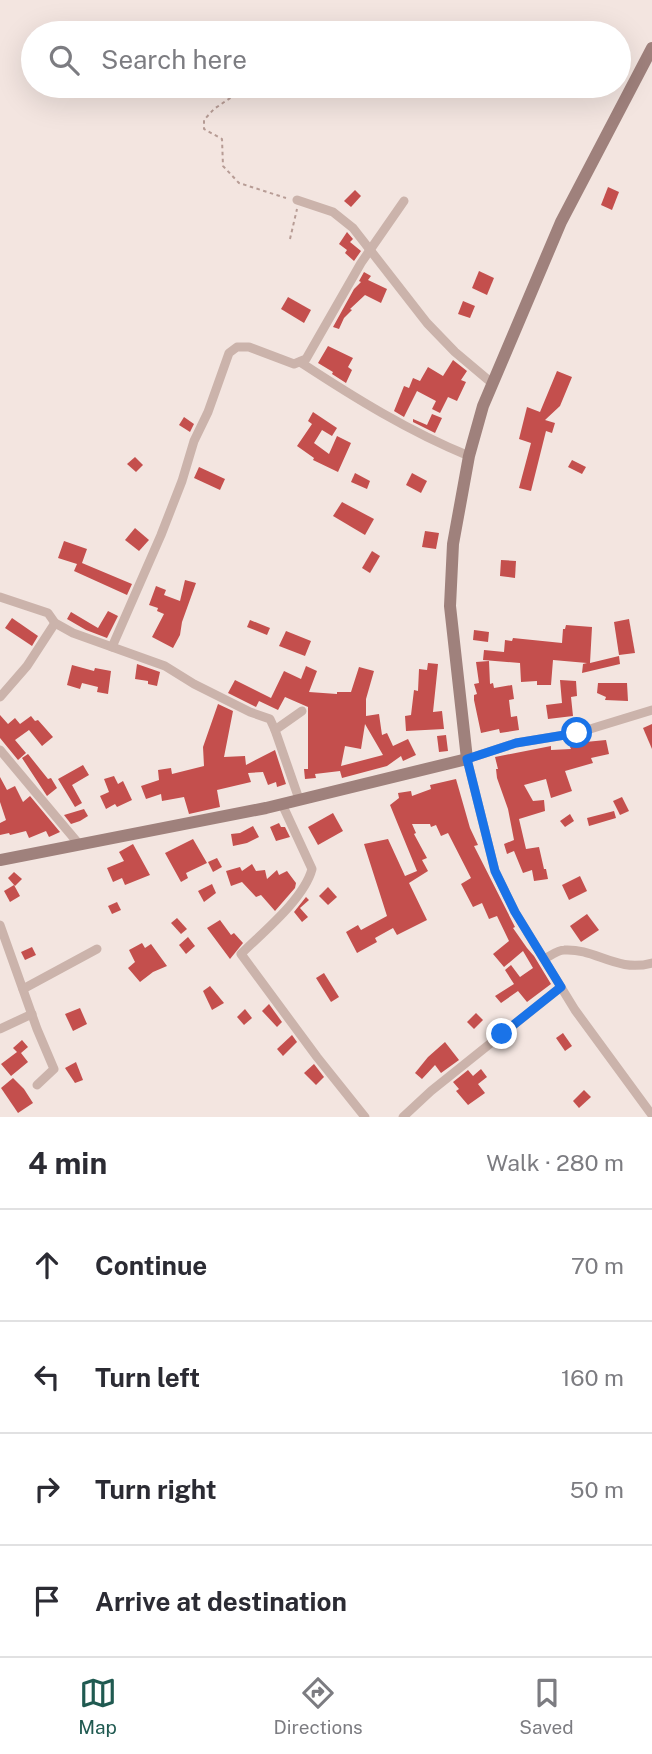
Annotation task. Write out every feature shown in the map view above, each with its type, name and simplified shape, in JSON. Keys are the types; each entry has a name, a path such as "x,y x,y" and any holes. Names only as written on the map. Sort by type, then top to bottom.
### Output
{"street":[{"path":"631,88 652,48"},
{"path":"626,98 561,222 483,407 469,456 453,544 450,606 467,759 495,871 515,912 575,1010 652,1115"},
{"path":"297,200 332,212 354,228 427,323 455,352 493,384"},
{"path":"112,647 183,481 194,441 208,412 229,353 237,346 249,347 294,364 306,359 347,287 404,201"},
{"path":"300,362 367,406 428,439 469,456"},
{"path":"0,597 48,613 55,624 73,633 165,666 194,684 270,719 299,799"},
{"path":"0,697 27,666 55,624"},
{"path":"275,730 302,710"},
{"path":"0,859 282,804 467,759 516,743 577,733 652,710"},
{"path":"0,750 78,843"},
{"path":"282,804 312,869 309,879 292,901 241,954 365,1117"},
{"path":"0,925 54,1069 37,1085"},
{"path":"23,989 97,949"},
{"path":"544,959 563,950 591,954 619,965 652,963"},
{"path":"403,1117 431,1091 561,987"},
{"path":"0,1029 32,1014"}],"path":[{"path":"231,98 204,120 204,129 222,139 223,166 239,183 297,200 298,212 290,239"}],"building":[{"path":"608,187 619,192 612,210 601,205"},
{"path":"355,190 361,196 351,207 344,201"},
{"path":"347,232 353,239 350,242 361,251 354,261 339,244"},
{"path":"479,271 494,278 487,295 472,288"},
{"path":"364,272 371,276 368,280 387,289 381,303 365,295 350,309 352,310 339,329 333,327 354,289 361,282 359,281"},
{"path":"288,297 311,310 304,323 281,309"},
{"path":"463,301 475,306 470,318 458,314"},
{"path":"328,346 353,358 348,367 352,370 346,383 318,363"},
{"path":"453,360 467,371 461,380 466,382 457,401 448,397 440,413 432,409 436,401 417,391 404,417 394,411 404,386 409,388 413,378 420,381 428,367 443,376"},
{"path":"557,371 572,377 560,406 545,420 555,423 552,433 546,431 531,491 519,488 531,443 519,439 527,407 540,412"},
{"path":"313,412 337,428 332,436 322,430 314,443 329,454 337,436 351,443 338,472 313,460 314,458 297,446 312,424 308,421"},
{"path":"432,414 442,418 435,433 413,422 413,419 427,425"},
{"path":"184,417 194,424 190,432 179,425"},
{"path":"135,457 143,465 136,472 127,464"},
{"path":"572,460 586,467 582,474 568,467"},
{"path":"199,467 225,479 220,490 194,478"},
{"path":"355,473 370,481 367,489 351,482"},
{"path":"412,473 427,481 421,493 406,485"},
{"path":"342,502 374,519 365,535 333,516"},
{"path":"135,528 149,540 139,551 125,540"},
{"path":"425,531 439,533 436,549 422,547"},
{"path":"64,541 87,549 82,563 132,584 127,595 74,571 77,564 58,558"},
{"path":"372,551 380,556 370,573 362,568"},
{"path":"501,560 516,561 515,578 500,576"},
{"path":"185,580 196,583 180,635 173,648 152,637 164,614 149,605 156,586 166,590 164,595 180,601"},
{"path":"108,611 118,616 107,638 67,619 71,612 98,628"},
{"path":"12,618 38,636 32,646 5,628"},
{"path":"629,619 635,653 619,655 614,622"},
{"path":"250,620 270,628 267,635 247,627"},
{"path":"566,625 592,627 590,663 619,656 620,664 582,673 583,664 587,663 553,660 551,685 537,685 537,681 521,682 520,663 483,660 484,650 504,652 505,640 512,641 513,638 562,643"},
{"path":"474,630 489,632 488,642 473,640"},
{"path":"286,631 311,641 305,656 279,646"},
{"path":"489,661 490,684 493,683 494,688 512,685 514,699 509,700 511,717 517,716 519,730 500,733 499,729 481,733 474,700 474,695 477,694 474,684 479,683 476,662"},
{"path":"428,663 438,664 433,712 442,711 444,729 406,731 405,716 411,715 414,690 418,691 419,669 427,670"},
{"path":"137,664 160,672 157,686 135,679"},
{"path":"72,665 94,671 95,668 111,671 108,694 97,692 98,687 82,683 80,689 67,685"},
{"path":"306,666 317,671 309,692 337,694 351,692 359,667 374,671 366,699 366,716 379,714 382,735 387,733 393,746 408,739 416,755 403,761 401,756 387,766 342,778 340,771 315,774 316,778 305,779 304,769 308,769 308,707 285,697 278,710 259,701 256,707 228,693 235,680 271,698 284,671 301,679","holes":["365,724 383,755 341,766 345,746 361,749"]},
{"path":"560,680 576,681 577,696 571,697 573,716 548,719 546,705 562,703"},
{"path":"598,683 627,683 628,701 605,700 606,697 597,693"},
{"path":"218,704 233,711 224,757 245,756 246,765 275,750 286,784 277,787 276,782 268,785 263,772 248,773 251,782 217,790 220,807 189,814 184,797 162,801 161,794 146,799 141,786 159,780 158,770 171,768 172,774 204,766 203,747"},
{"path":"0,715 8,724 15,718 20,724 31,716 53,737 42,746 29,730 15,740 26,753 18,760 0,738"},
{"path":"652,724 652,749 643,728"},
{"path":"446,735 448,751 439,752 437,736"},
{"path":"606,740 609,754 591,758 593,763 565,771 572,791 551,798 546,779 524,785 533,801 544,800 545,811 519,819 526,849 539,847 546,869 548,879 534,881 532,870 523,873 514,851 507,854 504,844 514,840 508,809 497,778 495,757 551,746 551,750 571,749 575,743"},
{"path":"28,754 57,788 47,796 22,758"},
{"path":"83,765 89,775 72,785 82,803 75,807 58,779"},
{"path":"114,776 118,784 123,781 132,800 106,809 100,796 109,792 104,779"},
{"path":"0,777 7,790 15,786 23,802 30,796 60,832 49,837 46,831 29,838 26,831 0,835 0,823 6,820 0,802"},
{"path":"456,779 470,828 478,845 474,846 515,927 513,928 551,984 527,1002 518,991 501,1003 495,996 514,984 505,970 511,965 520,977 533,968 523,951 504,967 493,954 509,941 497,916 489,919 482,903 473,907 461,884 471,878 448,833 441,836 436,825 431,827 430,824 412,824 416,833 414,834 427,858 422,860 428,871 409,883 427,920 397,935 393,928 375,938 377,942 357,953 346,932 358,925 361,930 387,916 364,844 388,839 405,876 417,871 390,805 399,798 398,793 411,791 412,796 431,789 430,785"},
{"path":"622,797 629,811 620,815 613,801"},
{"path":"84,809 88,816 71,824 64,815"},
{"path":"614,811 616,818 589,826 587,818"},
{"path":"333,813 343,831 318,845 308,827"},
{"path":"570,814 574,821 565,827 560,821"},
{"path":"279,823 281,827 285,827 290,837 276,841 270,827"},
{"path":"253,826 259,837 233,846 231,834 240,833"},
{"path":"193,839 207,863 186,873 188,878 181,882 165,853"},
{"path":"133,844 150,875 125,885 122,878 113,882 107,868 124,861 119,852"},
{"path":"217,858 222,867 213,872 208,862"},
{"path":"252,864 256,871 265,870 267,879 277,870 279,875 287,871 296,883 295,888 275,911 261,895 256,897 242,882 231,886 226,871 240,867 242,871"},
{"path":"14,872 22,879 15,886 8,878"},
{"path":"580,876 587,891 569,900 562,885"},
{"path":"212,884 216,893 204,902 198,891"},
{"path":"14,885 20,896 10,902 4,891"},
{"path":"328,887 337,897 328,905 319,896"},
{"path":"306,897 309,900 300,908 308,917 302,922 294,912"},
{"path":"117,902 121,910 112,914 108,906"},
{"path":"587,914 599,930 581,942 570,926"},
{"path":"177,918 187,929 181,934 171,923"},
{"path":"220,920 231,935 234,933 243,943 230,959 207,928"},
{"path":"188,937 195,946 186,954 179,945"},
{"path":"142,943 145,948 151,944 167,966 140,982 128,968 135,962 129,950"},
{"path":"32,947 36,955 25,960 21,952"},
{"path":"324,973 339,997 331,1002 316,978"},
{"path":"210,986 224,1003 212,1010 203,991"},
{"path":"269,1004 282,1022 277,1027 262,1011"},
{"path":"80,1008 87,1024 73,1031 65,1014"},
{"path":"245,1009 252,1018 244,1025 237,1017"},
{"path":"476,1013 483,1020 474,1029 467,1022"},
{"path":"563,1033 572,1046 565,1051 556,1038"},
{"path":"292,1035 297,1042 283,1056 277,1049"},
{"path":"22,1040 28,1047 21,1053 28,1062 11,1076 1,1064 17,1052 13,1048"},
{"path":"445,1042 459,1060 441,1073 435,1065 422,1079 415,1073"},
{"path":"76,1062 83,1080 75,1083 65,1068"},
{"path":"314,1064 324,1077 316,1085 304,1073"},
{"path":"481,1069 487,1077 478,1084 485,1093 468,1105 456,1091 459,1089 453,1082 468,1070 473,1076"},
{"path":"13,1078 33,1103 18,1113 1,1088"},
{"path":"584,1090 591,1097 579,1108 573,1101"}],"route":[{"path":"502,1034 561,987 515,912 495,871 467,759 516,743 577,733"}]}
